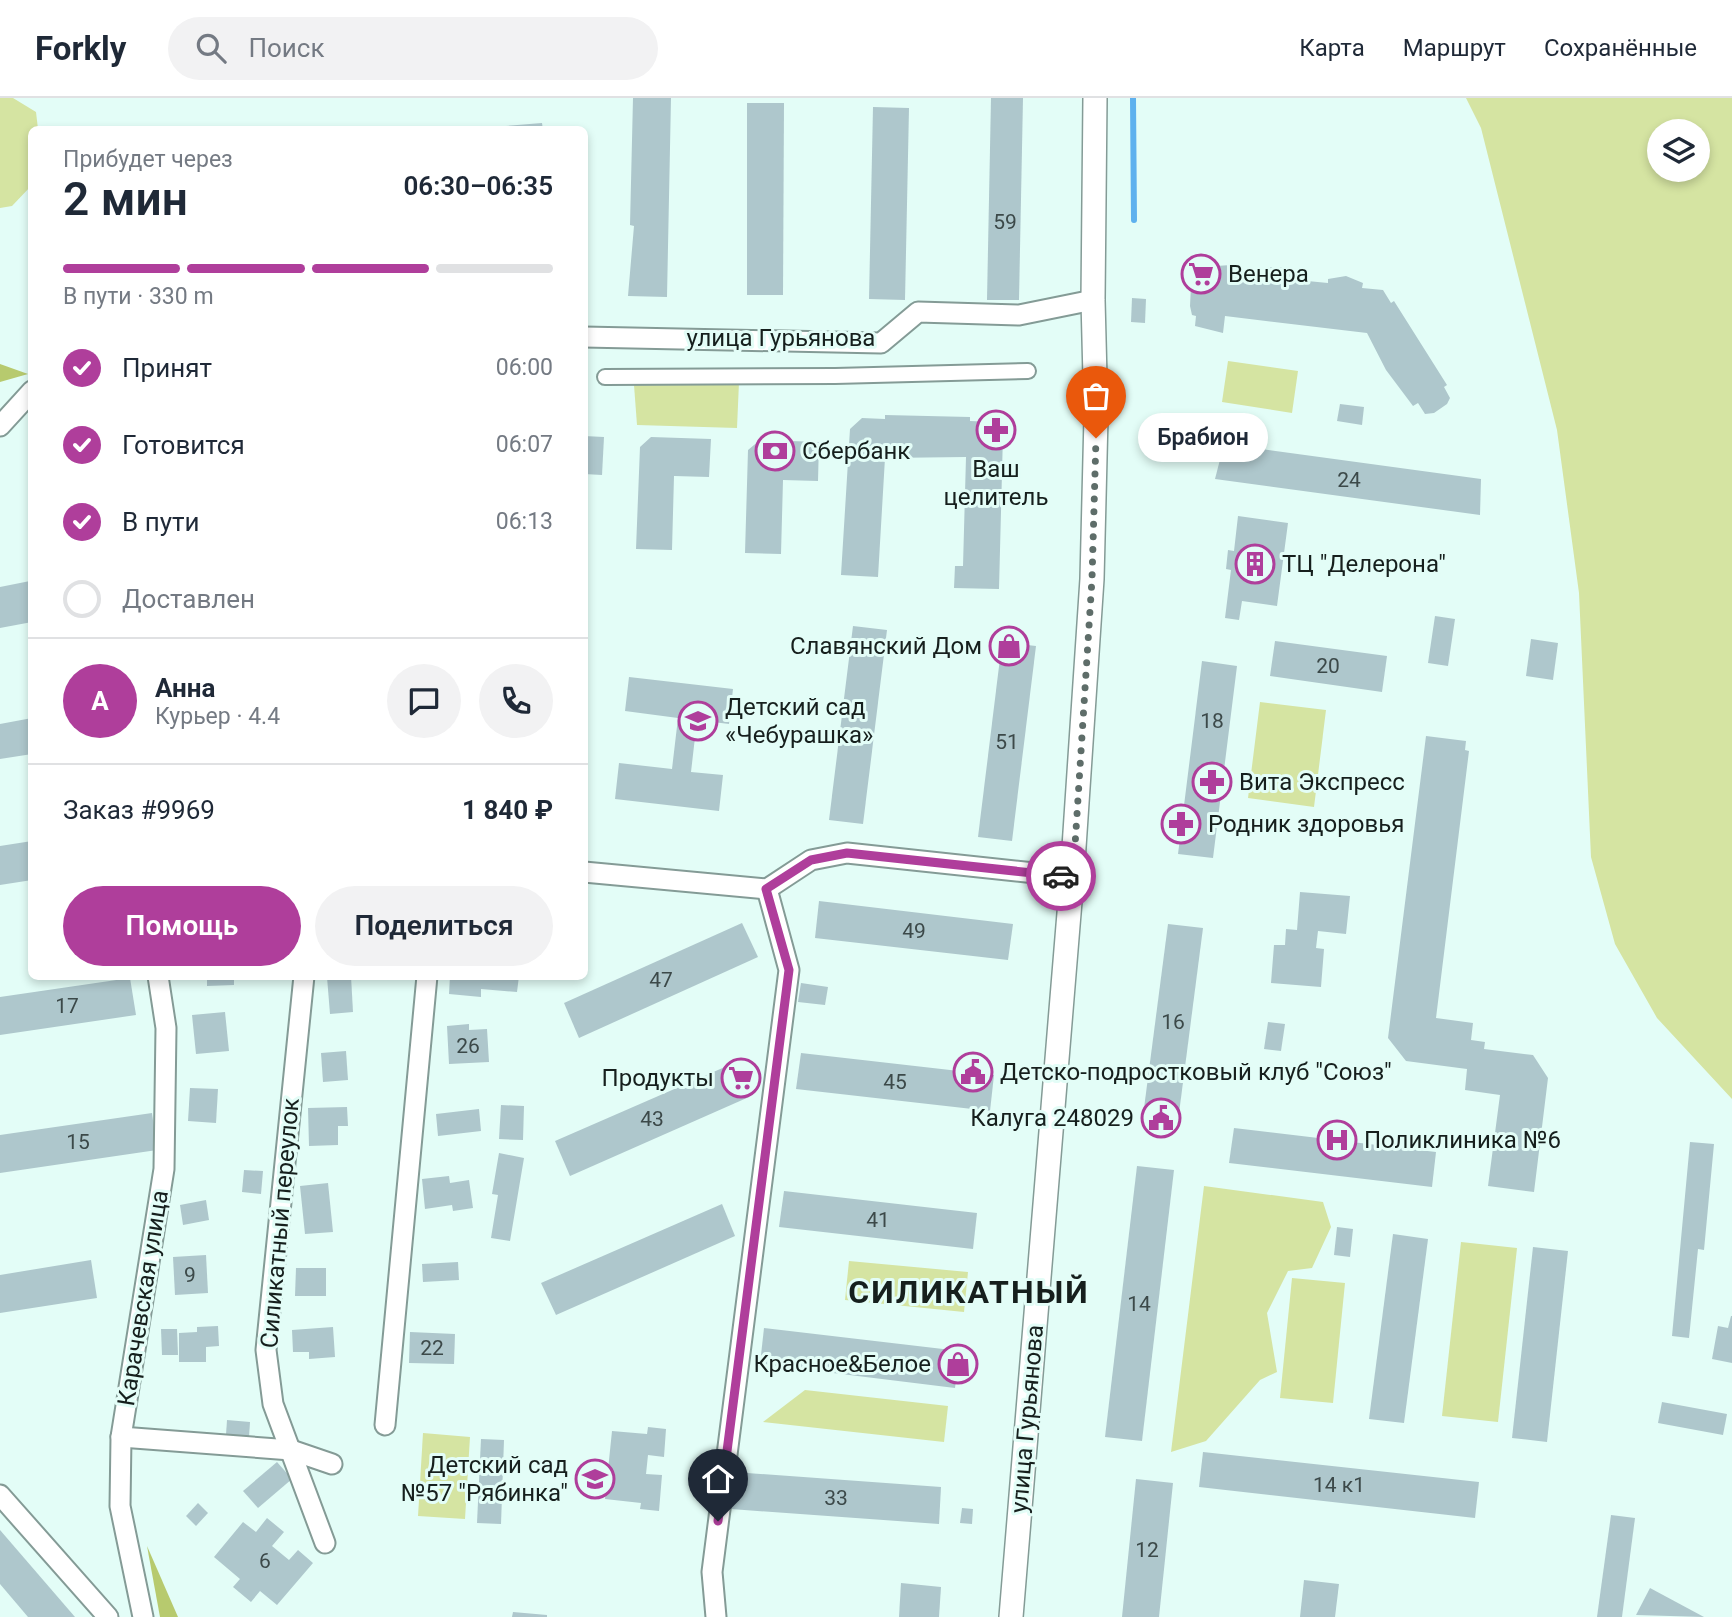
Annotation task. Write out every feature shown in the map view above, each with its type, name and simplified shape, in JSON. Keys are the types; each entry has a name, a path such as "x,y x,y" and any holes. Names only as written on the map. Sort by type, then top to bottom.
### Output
{"street":[{"name":"улица Гурьянова","path":"1011,1617 1073,877 1092,579 1096,417 1093,300 1095,98"},
{"name":"улица Гурьянова","path":"588,337 881,343 918,312 1019,314 1093,300"},
{"path":"606,377 835,376 1028,371"},
{"path":"0,426 28,395"},
{"path":"588,872 766,889 811,860 847,853 1073,877"},
{"path":"716,1617 713,1559 789,970 766,889"},
{"name":"Карачевская улица","path":"143,1617 120,1506 121,1437 164,1168 166,1028 159,980"},
{"name":"Силикатный переулок","path":"304,980 266,1350 272,1404 326,1544"},
{"path":"385,1425 428,980"},
{"path":"121,1437 290,1450 332,1464"},
{"path":"0,1495 108,1617"}],"green space":[{"path":"0,98 13,98 36,112 38,126 28,126 28,189 12,206 0,208"},
{"path":"1466,98 1732,98 1732,1099 1657,1018 1615,944 1591,857 1579,593 1557,430 1481,128"},
{"path":"1228,361 1298,371 1292,413 1222,402"},
{"path":"0,364 28,374 0,382"},
{"path":"739,382 737,428 637,425 634,385"},
{"path":"1260,702 1326,710 1314,807 1248,798"},
{"path":"1204,1186 1323,1202 1331,1227 1312,1268 1288,1271 1267,1313 1277,1372 1260,1380 1206,1441 1171,1452"},
{"path":"1461,1242 1517,1248 1498,1422 1442,1416"},
{"path":"849,1261 968,1272 964,1312 845,1300"},
{"path":"1292,1278 1345,1283 1333,1403 1280,1398"},
{"path":"805,1390 948,1406 944,1442 763,1422"},
{"path":"423,1433 470,1437 465,1519 418,1516"},
{"path":"147,1546 178,1617 160,1617"}],"building":[{"path":"633,98 671,98 667,297 628,296 634,226 630,225"},
{"path":"991,98 1023,98 1019,300 987,300"},
{"path":"747,103 784,103 783,295 747,295"},
{"path":"873,107 909,108 905,300 869,299"},
{"path":"542,123 542,126 506,126"},
{"path":"1231,265 1246,270 1245,273 1259,275 1259,271 1269,267 1281,267 1291,269 1297,280 1328,283 1328,279 1346,276 1363,283 1362,288 1383,290 1391,303 1394,301 1447,385 1444,387 1450,398 1447,404 1434,413 1425,414 1418,403 1413,406 1386,370 1367,333 1225,316 1223,333 1195,326 1196,316 1192,315 1190,306 1191,286 1197,279 1200,280 1202,268 1215,270 1216,266"},
{"path":"1132,298 1146,299 1145,323 1131,322"},
{"path":"1340,404 1364,407 1362,425 1337,421"},
{"path":"885,415 970,417 970,421 992,422 1003,434 999,589 954,588 955,566 963,566 966,457 885,458 878,577 841,575 850,429 862,418 885,419"},
{"path":"1177,422 1194,424 1191,448 1174,446"},
{"path":"588,436 604,437 602,475 588,474"},
{"path":"651,437 711,439 709,477 674,476 672,550 636,549 640,447"},
{"path":"760,440 819,442 818,481 783,480 781,554 745,553 748,450"},
{"path":"1224,444 1481,479 1480,515 1215,479"},
{"name":"ТЦ \"Делерона\"","path":"1238,516 1288,523 1277,606 1242,601 1239,620 1225,618 1231,570 1226,569 1228,550 1234,551"},
{"path":"28,581 28,623 0,628 0,587"},
{"path":"1435,616 1455,619 1448,666 1428,663"},
{"path":"853,626 887,630 863,824 829,820"},
{"path":"1531,639 1558,643 1553,680 1526,676"},
{"path":"1275,641 1387,656 1382,692 1270,676"},
{"path":"1002,642 1036,646 1012,841 978,837"},
{"path":"1202,661 1237,666 1213,858 1178,854"},
{"path":"629,677 733,689 729,724 697,720 691,772 723,775 719,811 615,799 619,763 672,769 678,718 625,711"},
{"path":"28,719 28,755 0,759 0,724"},
{"path":"1426,736 1466,741 1465,750 1469,751 1436,1018 1473,1023 1471,1040 1485,1042 1484,1049 1533,1055 1548,1078 1534,1192 1488,1186 1500,1095 1465,1090 1467,1069 1406,1061 1388,1038"},
{"path":"28,842 28,881 0,885 0,846"},
{"path":"1300,892 1350,896 1346,934 1318,931 1316,948 1324,949 1321,987 1271,983 1274,945 1285,945 1286,929 1297,930"},
{"path":"819,901 1013,924 1008,960 815,938"},
{"path":"742,923 758,957 579,1038 564,1003"},
{"path":"1168,924 1203,928 1178,1121 1143,1116"},
{"path":"130,980 136,1015 0,1035 0,997"},
{"path":"207,980 234,980 234,985 207,986"},
{"path":"327,980 351,980 353,1012 330,1014"},
{"path":"450,980 518,980 517,992 481,989 481,997 449,994"},
{"path":"801,983 828,987 825,1005 798,1002"},
{"path":"225,1012 229,1051 196,1054 192,1015"},
{"path":"1268,1022 1285,1024 1281,1051 1264,1049"},
{"path":"469,1024 469,1030 487,1029 489,1062 449,1064 447,1026"},
{"path":"346,1051 348,1080 323,1082 321,1053"},
{"path":"801,1053 994,1075 990,1111 796,1089"},
{"path":"734,1063 749,1097 570,1176 555,1141"},
{"path":"190,1088 218,1089 216,1123 188,1121"},
{"path":"501,1105 524,1106 523,1140 499,1139"},
{"path":"347,1107 348,1126 338,1126 338,1145 309,1146 308,1108"},
{"path":"479,1109 481,1131 438,1136 436,1114"},
{"path":"152,1113 157,1150 0,1173 0,1135"},
{"path":"1234,1128 1436,1152 1432,1187 1229,1163"},
{"path":"1690,1142 1714,1144 1704,1250 1698,1249 1689,1338 1672,1336"},
{"path":"499,1153 524,1158 510,1241 491,1238 498,1195 492,1194"},
{"path":"1137,1166 1174,1170 1142,1441 1105,1437"},
{"path":"244,1170 263,1171 261,1194 242,1192"},
{"path":"449,1176 450,1183 469,1180 473,1208 453,1211 452,1205 425,1209 422,1179"},
{"path":"328,1183 333,1232 305,1234 300,1186"},
{"path":"784,1191 977,1213 973,1249 779,1227"},
{"path":"206,1200 209,1220 183,1225 180,1205"},
{"path":"722,1204 735,1236 556,1315 541,1283"},
{"path":"1337,1227 1353,1229 1350,1257 1334,1255"},
{"path":"1393,1234 1428,1239 1404,1423 1369,1419"},
{"path":"1533,1247 1568,1251 1547,1442 1512,1438"},
{"path":"206,1255 208,1293 175,1295 173,1257"},
{"path":"91,1260 97,1298 0,1313 0,1275"},
{"path":"458,1262 459,1280 423,1282 422,1264"},
{"path":"296,1268 326,1268 326,1296 295,1296"},
{"path":"1731,1316 1732,1363 1712,1359 1718,1326 1728,1328"},
{"path":"218,1326 219,1346 206,1347 206,1362 179,1362 179,1333 197,1332 197,1327"},
{"path":"333,1327 335,1357 309,1359 309,1352 293,1352 292,1330"},
{"path":"764,1328 960,1351 955,1388 760,1364"},
{"path":"161,1329 177,1329 178,1355 162,1355"},
{"path":"410,1332 455,1334 454,1364 409,1363"},
{"path":"1662,1402 1727,1414 1723,1435 1658,1423"},
{"path":"227,1420 250,1422 249,1437 226,1435"},
{"path":"648,1427 666,1429 664,1457 648,1455 646,1474 662,1475 659,1511 640,1509 641,1503 605,1499 612,1431 647,1434"},
{"path":"481,1439 504,1440 501,1524 477,1523"},
{"path":"1203,1452 1479,1482 1475,1518 1199,1487"},
{"path":"277,1462 292,1479 258,1508 243,1491"},
{"path":"733,1472 941,1487 939,1524 731,1509"},
{"path":"1136,1479 1173,1483 1159,1617 1122,1617"},
{"path":"198,1503 208,1513 196,1526 186,1516"},
{"path":"962,1508 973,1509 972,1524 960,1523"},
{"path":"1611,1515 1635,1518 1622,1617 1597,1617"},
{"path":"267,1518 284,1532 272,1546 289,1560 298,1550 313,1563 277,1605 260,1591 251,1602 233,1587 240,1579 214,1557 243,1522 256,1532"},
{"path":"0,1530 75,1617 28,1617 0,1584"},
{"path":"1304,1580 1339,1584 1335,1617 1300,1617"},
{"path":"901,1583 941,1587 939,1617 899,1617"},
{"path":"1650,1588 1704,1617 1636,1615"},
{"path":"513,1612 547,1615 547,1617 512,1617"}],"waterway":[{"path":"1133,98 1134,220"}],"way so far":[{"path":"1061,876 1073,877 1092,579 1096,438"}],"place":[{"name":"Венера","path":"1201,274"},
{"name":"Ваш целитель","path":"996,430"},
{"name":"Брабион","path":"1096,438"},
{"name":"Сбербанк","path":"775,451"},
{"name":"ТЦ \"Делерона\"","path":"1255,564"},
{"name":"Славянский Дом","path":"1009,646"},
{"name":"Детский сад «Чебурашка»","path":"698,721"},
{"name":"Вита Экспресс","path":"1212,782"},
{"name":"Родник здоровья","path":"1181,824"},
{"name":"Детско-подростковый клуб \"Союз\"","path":"973,1072"},
{"name":"Продукты","path":"741,1078"},
{"name":"Калуга 248029","path":"1161,1118"},
{"name":"Поликлиника №6","path":"1337,1140"},
{"name":"Красное&Белое","path":"958,1364"},
{"name":"Детский сад №57 \"Рябинка\"","path":"595,1479"}],"district":[{"name":"СИЛИКАТНЫЙ","path":"969,1292"}],"route":[{"path":"718,1521 789,970 766,889 811,860 847,853 1061,876"}]}
